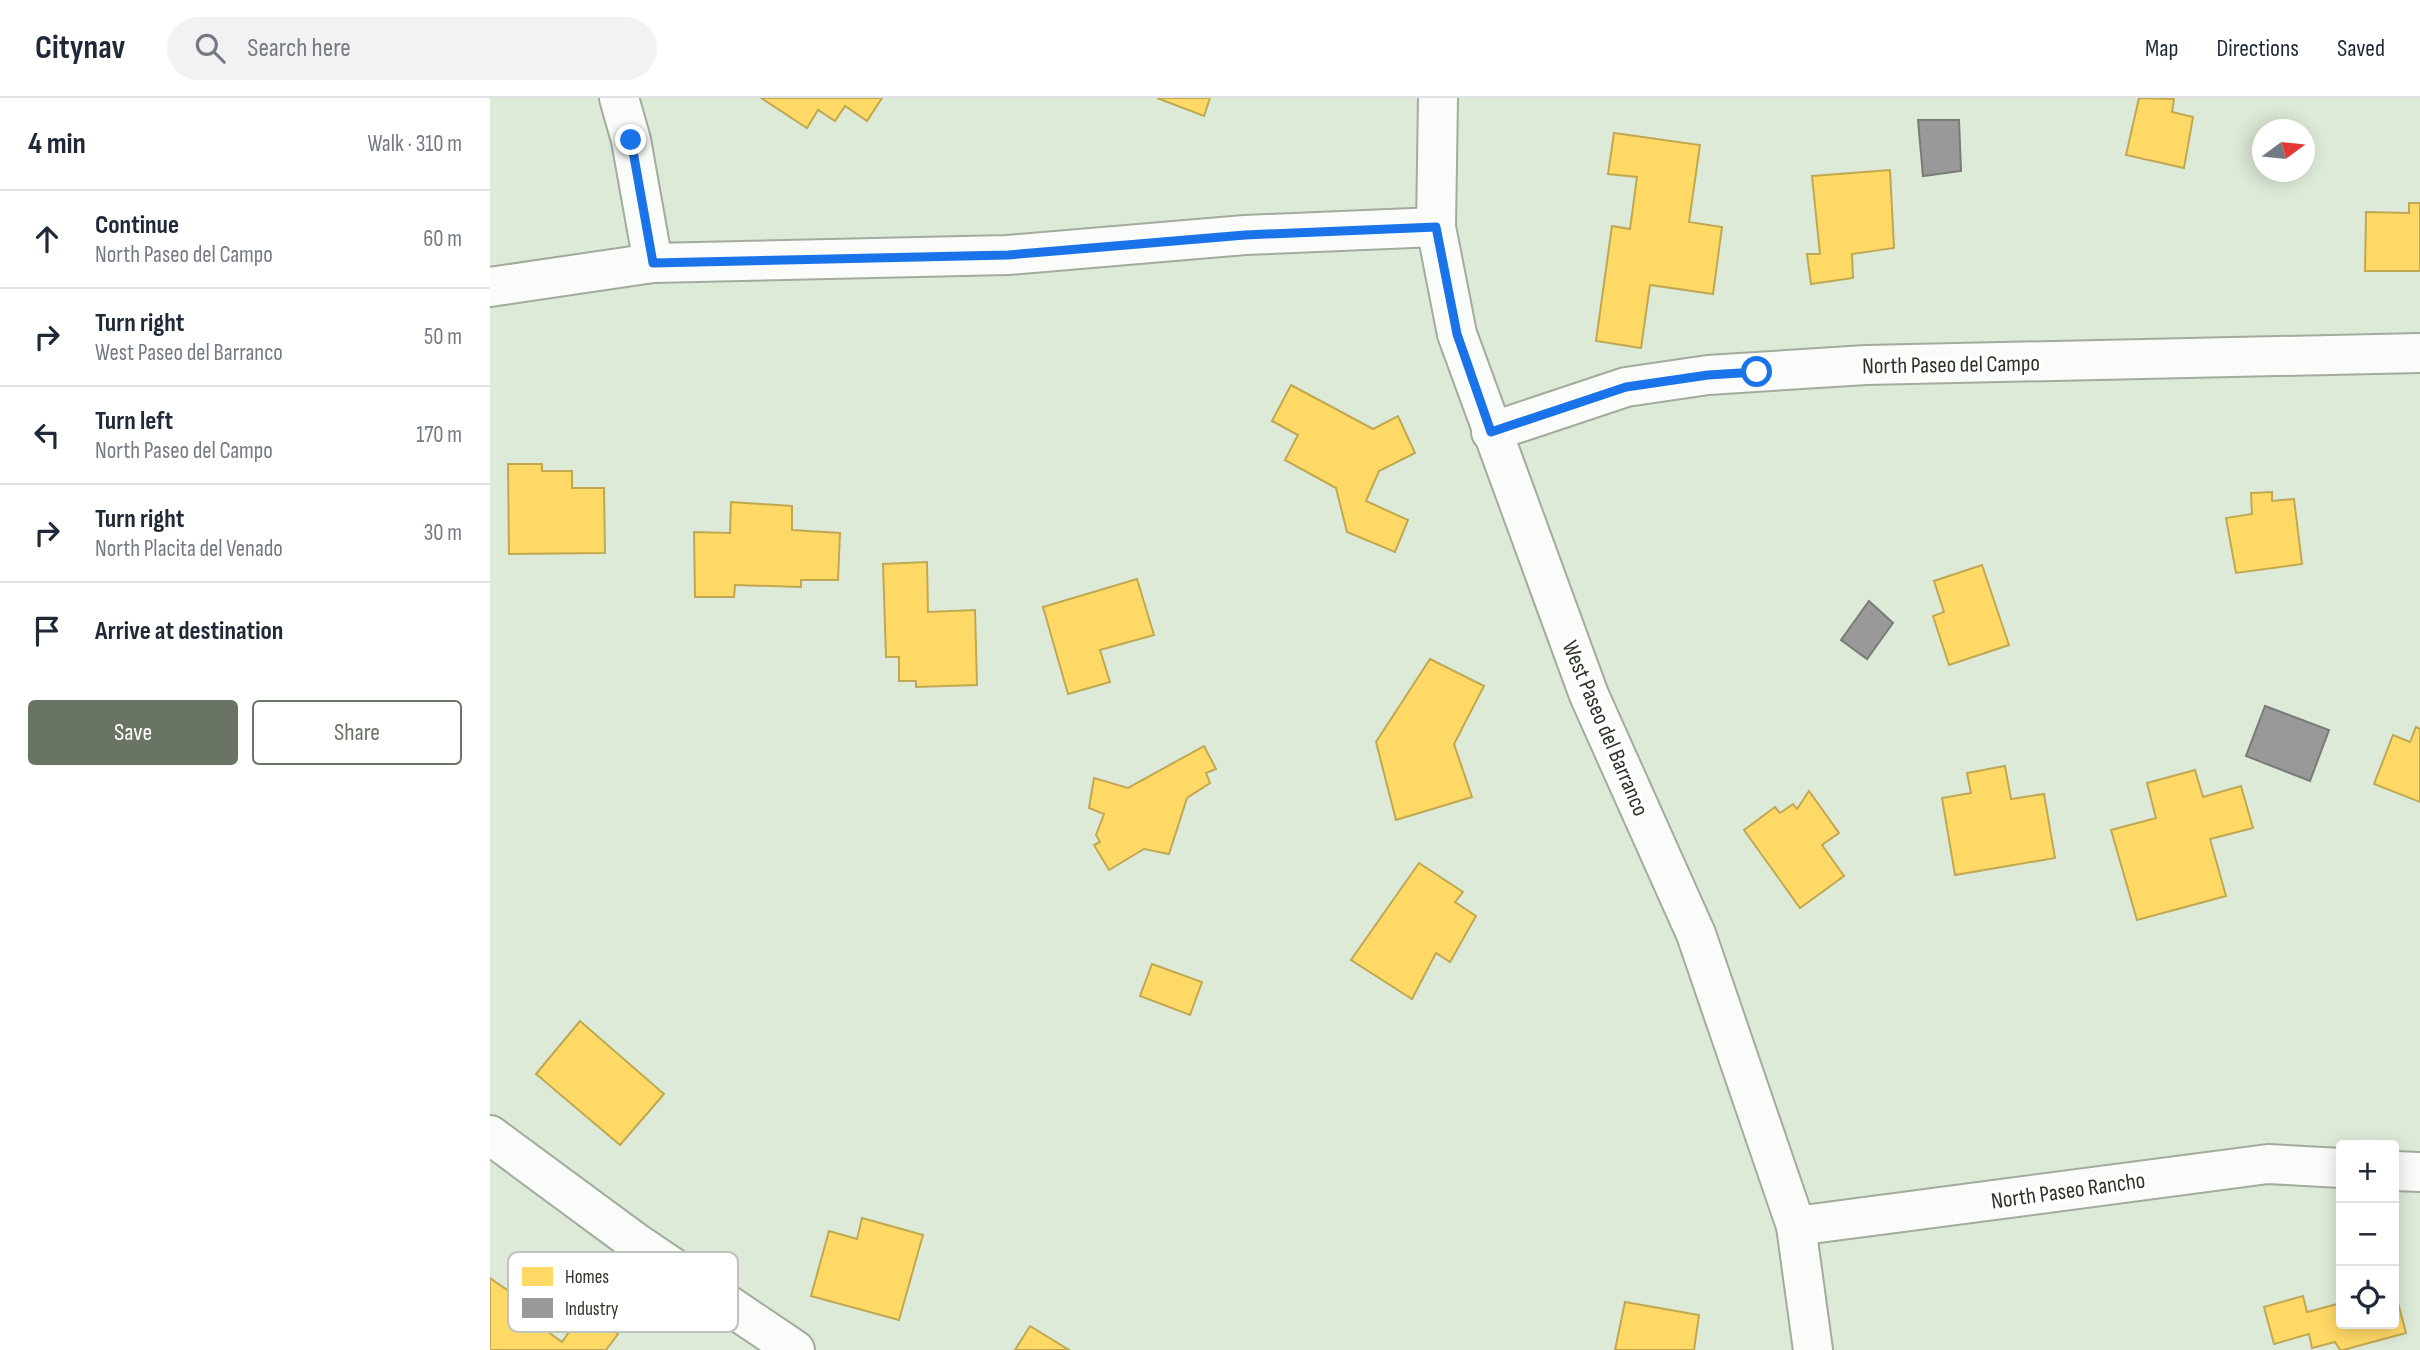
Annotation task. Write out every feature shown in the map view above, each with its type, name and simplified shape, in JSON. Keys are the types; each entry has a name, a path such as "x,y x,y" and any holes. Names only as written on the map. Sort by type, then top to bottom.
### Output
{"street":[{"path":"619,98 631,140 653,263"},
{"name":"West Paseo del Barranco","path":"1438,98 1436,227 1457,334 1589,695 1696,934 1796,1226 1813,1350"},
{"path":"490,287 653,263 1008,255 1245,235 1436,227"},
{"name":"North Paseo del Campo","path":"1491,432 1626,387 1708,375 1866,365 2420,353"},
{"path":"490,1135 650,1252"},
{"name":"North Paseo Rancho","path":"1796,1226 2268,1164 2336,1168"},
{"path":"2399,1171 2420,1172"},
{"path":"738,1312 794,1350"}],"building: Homes":[{"path":"761,98 882,98 867,121 845,106 835,121 818,110 807,128"},
{"path":"1157,98 1210,98 1204,116"},
{"path":"2139,98 2174,99 2172,112 2193,117 2184,168 2126,155"},
{"path":"1614,133 1700,145 1689,222 1722,227 1713,294 1650,285 1641,348 1596,341 1612,226 1630,229 1637,177 1608,174"},
{"path":"1890,170 1894,248 1852,254 1853,278 1811,284 1807,254 1820,254 1812,176"},
{"path":"2409,203 2420,203 2420,271 2365,271 2366,212 2409,213"},
{"path":"1291,385 1373,429 1398,416 1415,453 1379,471 1366,501 1408,520 1395,552 1347,532 1336,488 1285,460 1298,435 1272,421"},
{"path":"508,464 542,464 542,471 572,471 572,488 604,488 605,553 509,554"},
{"path":"2272,492 2272,501 2294,499 2302,564 2236,573 2226,518 2252,514 2251,493"},
{"path":"731,502 792,506 792,530 840,533 838,580 801,580 801,587 735,585 734,597 695,597 694,532 730,533"},
{"path":"927,562 928,612 975,610 977,685 916,687 916,681 899,681 899,657 886,657 883,564"},
{"path":"1982,565 2009,645 1949,665 1933,616 1944,612 1934,581"},
{"path":"1137,579 1154,635 1100,650 1110,682 1068,694 1043,607"},
{"path":"1430,659 1484,686 1454,744 1472,797 1396,820 1376,742"},
{"path":"2416,727 2420,729 2420,802 2374,784 2393,735 2410,742"},
{"path":"1204,746 1216,769 1206,773 1210,783 1187,798 1169,854 1144,849 1109,870 1094,845 1100,842 1096,835 1104,814 1089,808 1094,778 1128,788"},
{"path":"2005,766 2011,799 2044,794 2055,858 1955,875 1942,798 1971,793 1967,773"},
{"path":"2195,770 2203,797 2241,786 2253,828 2210,839 2226,896 2137,920 2111,830 2156,818 2147,783"},
{"path":"1809,791 1839,833 1822,845 1844,876 1800,908 1744,830 1775,807 1780,813 1793,804 1797,809"},
{"path":"1419,863 1463,892 1455,902 1476,916 1450,962 1436,953 1412,999 1351,960"},
{"path":"1152,964 1202,982 1190,1015 1140,996"},
{"path":"580,1021 664,1094 620,1145 536,1074"},
{"path":"862,1218 923,1235 899,1320 811,1296 829,1231 857,1239"},
{"path":"490,1278 508,1291 508,1332 548,1332 562,1342 569,1332 618,1334 606,1350 490,1350"},
{"path":"2303,1296 2307,1312 2336,1304 2336,1329 2399,1329 2399,1307 2406,1333 2343,1350 2340,1350 2335,1342 2312,1348 2309,1334 2274,1344 2264,1307"},
{"path":"1625,1302 1699,1315 1694,1350 1615,1350"},
{"path":"1030,1326 1069,1350 1015,1350"}],"building: Industry":[{"path":"1918,120 1959,120 1961,171 1923,176"},
{"path":"1869,601 1893,623 1867,659 1841,640"},
{"path":"2265,706 2329,730 2310,781 2246,756"}],"route":[{"path":"631,140 653,263 1008,255 1245,235 1436,227 1457,334 1491,432 1626,387 1708,375 1757,372"}]}
